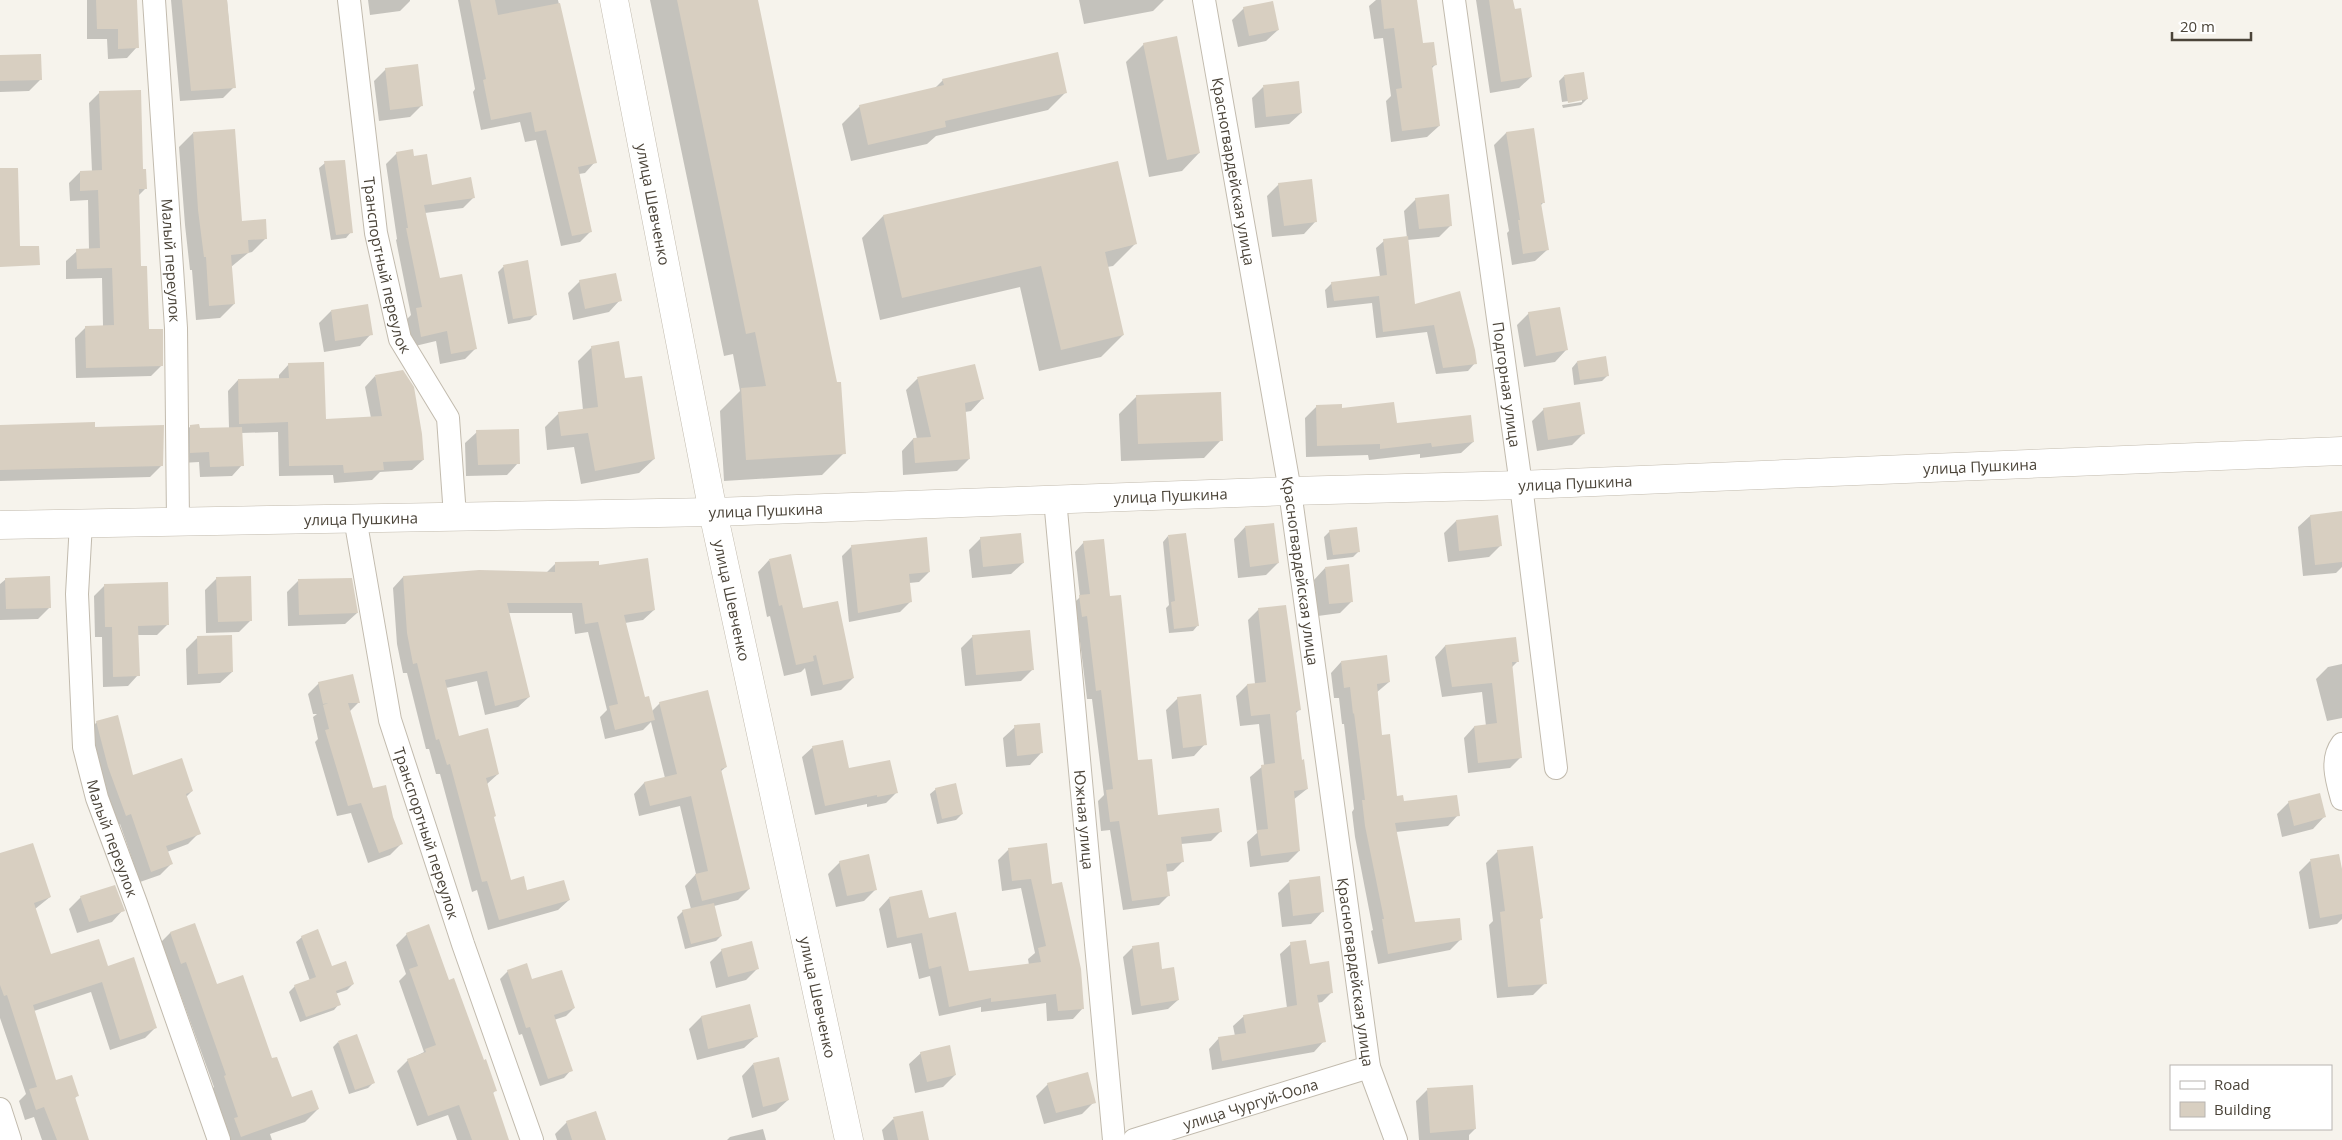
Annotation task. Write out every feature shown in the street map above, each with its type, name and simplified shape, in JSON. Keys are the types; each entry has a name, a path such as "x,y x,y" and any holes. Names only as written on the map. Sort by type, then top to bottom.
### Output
{"street":[{"name":"Малый переулок","path":"154,0 176,328 178,520"},
{"name":"Транспортный переулок","path":"349,0 376,234 400,339 448,418 455,516"},
{"name":"улица Шевченко","path":"614,0 713,512 849,1140"},
{"name":"Красногвардейская улица","path":"1204,0 1290,491 1369,1067 1396,1140"},
{"name":"Подгорная улица","path":"1454,0 1521,485 1556,768"},
{"name":"улица Пушкина","path":"0,525 178,520 713,512 1290,491 1521,485 2342,452"},
{"name":"Южная улица","path":"1054,499 1114,1140"},
{"name":"Транспортный переулок","path":"354,518 390,720 464,944 532,1140"},
{"name":"Малый переулок","path":"80,523 77,594 84,747 97,798 219,1140"},
{"path":"2342,744 2337,751 2335,767 2342,799"},
{"name":"улица Чургуй-Оола","path":"1134,1140 1369,1067"},
{"path":"0,1109 10,1140"}],"building":[{"path":"96,0 137,0 139,48 118,49 118,29 97,29"},
{"path":"182,0 227,0 236,88 191,91"},
{"path":"470,0 495,0 498,15 560,3 597,163 578,167 592,232 572,236 546,130 535,132 531,112 491,120 483,80 486,79"},
{"path":"677,0 758,0 837,382 841,382 846,454 746,460 741,388 766,386 755,332 746,334"},
{"path":"1381,0 1417,0 1423,43 1434,42 1437,65 1432,66 1440,126 1402,131 1396,89 1402,88 1394,28 1384,29"},
{"path":"1489,0 1513,0 1515,9 1521,8 1532,77 1501,82"},
{"path":"1273,1 1279,30 1249,36 1243,7"},
{"path":"1177,36 1200,153 1167,160 1143,43"},
{"path":"1058,52 1067,93 945,121 946,127 868,145 859,105 944,85 942,79"},
{"path":"41,54 42,80 0,81 0,55"},
{"path":"418,64 423,106 390,110 385,68"},
{"path":"1584,72 1588,99 1568,103 1564,75"},
{"path":"1299,81 1302,113 1266,117 1263,85"},
{"path":"141,90 143,169 146,169 147,189 139,189 141,266 147,266 149,329 163,329 163,366 86,368 85,326 114,325 112,268 77,269 76,249 100,248 98,190 80,191 80,171 102,170 99,91"},
{"path":"1534,128 1545,203 1541,203 1549,250 1523,254 1518,220 1520,220 1506,132"},
{"path":"235,129 242,221 266,219 267,239 248,240 249,253 231,255 235,304 209,306 206,257 204,257 198,210 193,132"},
{"path":"413,149 414,156 427,154 432,185 471,177 475,198 424,205 440,278 462,274 477,349 451,354 447,331 421,337 416,308 422,307 406,228 408,228 396,152"},
{"path":"345,160 353,233 336,235 324,161"},
{"path":"1118,161 1137,244 1105,252 1124,335 1061,350 1041,266 902,298 883,215"},
{"path":"0,168 18,168 20,246 39,246 40,265 0,267"},
{"path":"1312,179 1317,222 1284,226 1278,183"},
{"path":"1449,194 1452,226 1419,229 1415,198"},
{"path":"1408,236 1415,304 1460,291 1477,364 1443,368 1434,325 1383,332 1379,296 1334,301 1331,282 1387,275 1383,239"},
{"path":"528,260 537,315 513,319 503,265"},
{"path":"616,273 622,301 585,309 579,280"},
{"path":"368,304 373,335 335,341 331,310"},
{"path":"1560,307 1568,350 1536,356 1528,312"},
{"path":"619,341 625,378 642,376 655,459 595,471 588,433 561,436 558,412 598,407 591,346"},
{"path":"1606,356 1609,376 1580,380 1577,361"},
{"path":"324,362 326,419 382,416 375,375 403,370 414,387 422,434 424,460 383,462 384,470 344,473 343,465 289,466 288,422 239,424 238,379 289,378 288,363"},
{"path":"975,364 984,399 965,403 970,459 915,463 913,438 931,437 917,377"},
{"path":"1221,392 1223,441 1138,444 1136,395"},
{"path":"1394,402 1397,423 1471,415 1474,442 1432,447 1431,443 1380,449 1380,444 1317,446 1316,405 1342,404 1342,408"},
{"path":"1580,402 1585,434 1548,440 1543,408"},
{"path":"95,422 95,427 164,425 163,466 0,470 0,425"},
{"path":"199,424 200,428 242,427 244,466 210,467 209,452 190,453 190,425"},
{"path":"519,429 520,464 478,465 476,430"},
{"path":"2342,511 2342,562 2315,565 2310,515"},
{"path":"1498,515 1502,546 1459,551 1456,520"},
{"path":"1274,523 1279,563 1250,567 1245,526"},
{"path":"1357,527 1360,552 1333,555 1329,530"},
{"path":"1021,533 1024,563 983,567 980,537"},
{"path":"1186,533 1199,626 1174,629 1171,602 1175,601 1168,535"},
{"path":"927,537 930,572 909,574 912,602 858,613 851,545"},
{"path":"1104,539 1110,596 1121,595 1138,760 1152,759 1158,815 1219,808 1222,832 1181,837 1184,862 1166,864 1170,896 1132,901 1119,821 1110,822 1106,790 1113,789 1101,690 1096,691 1087,616 1082,617 1079,595 1090,594 1083,541"},
{"path":"791,554 803,608 838,601 854,678 823,685 816,655 813,656 814,661 796,665 782,605 779,606 769,559"},
{"path":"648,558 655,610 624,615 645,697 649,696 655,720 615,730 609,706 618,704 598,622 585,624 582,603 507,603 530,697 495,706 487,671 445,680 459,736 488,728 499,774 486,778 496,816 494,817 511,880 524,876 527,890 564,880 570,900 499,920 487,881 482,882 450,764 447,765 439,739 436,740 417,663 413,664 407,633 403,576 479,570 555,572 555,562 599,561 599,565"},
{"path":"1349,564 1353,602 1329,604 1325,567"},
{"path":"50,576 51,608 6,609 5,578"},
{"path":"251,576 252,621 218,622 216,577"},
{"path":"352,578 358,613 299,615 298,579"},
{"path":"168,582 169,625 138,626 140,676 113,677 112,627 105,627 104,584"},
{"path":"1286,605 1301,710 1296,711 1302,760 1304,759 1308,789 1294,791 1300,851 1261,856 1257,830 1268,829 1261,765 1275,763 1270,714 1251,716 1247,684 1266,682 1258,608"},
{"path":"1030,630 1034,670 976,675 972,635"},
{"path":"232,635 233,672 198,674 197,636"},
{"path":"1516,637 1519,662 1512,662 1522,758 1478,763 1474,726 1497,723 1492,683 1452,687 1445,645"},
{"path":"1387,655 1390,682 1377,684 1382,735 1390,734 1397,796 1403,795 1404,801 1457,795 1460,816 1395,823 1415,922 1460,918 1462,940 1388,954 1382,919 1384,919 1365,826 1362,800 1365,800 1350,687 1344,688 1341,661"},
{"path":"353,674 360,703 348,703 373,788 386,785 393,817 403,844 379,853 361,803 348,806 325,730 329,729 323,705 328,703 323,704 318,682"},
{"path":"708,690 727,767 721,769 750,889 702,901 695,874 708,871 691,796 650,806 644,782 677,774 659,702"},
{"path":"1201,694 1207,745 1183,748 1177,697"},
{"path":"118,715 133,775 182,758 193,791 186,794 201,834 166,846 173,864 151,872 131,814 126,816 108,767 96,721"},
{"path":"1040,723 1043,753 1017,756 1014,725"},
{"path":"843,740 849,768 890,760 898,793 877,797 877,795 825,806 812,746"},
{"path":"956,783 963,814 942,819 935,788"},
{"path":"2320,793 2326,817 2294,826 2288,801"},
{"path":"33,843 51,897 34,903 51,954 99,939 108,966 134,957 157,1028 120,1040 102,982 33,1005 56,1080 72,1075 79,1096 75,1097 89,1140 57,1140 44,1107 36,1110 29,1089 37,1087 7,995 4,996 0,985 0,853"},
{"path":"1047,843 1052,884 1062,882 1081,969 1084,1009 1058,1011 1056,994 991,1002 991,998 949,1007 941,966 929,969 922,933 897,938 889,897 922,890 929,918 956,912 969,971 1041,962 1038,948 1046,946 1031,879 1012,881 1008,848"},
{"path":"1533,846 1543,918 1540,919 1547,984 1508,987 1500,912 1505,911 1497,850"},
{"path":"869,854 877,890 847,896 839,861"},
{"path":"2339,854 2342,869 2342,914 2320,918 2310,859"},
{"path":"1320,876 1324,912 1293,916 1289,880"},
{"path":"115,885 125,911 89,922 80,896"},
{"path":"714,903 722,936 691,944 682,910"},
{"path":"195,923 217,984 243,975 272,1058 277,1057 292,1097 312,1090 319,1109 241,1137 234,1118 238,1117 224,1076 226,1075 186,962 181,964 170,932"},
{"path":"429,924 449,980 454,978 484,1060 486,1059 497,1091 493,1092 509,1140 472,1140 459,1105 428,1116 407,1059 426,1052 425,1049 436,1045 409,969 418,966 406,933"},
{"path":"318,929 332,966 346,961 354,984 336,991 341,1005 306,1017 294,985 316,977 301,936"},
{"path":"1306,940 1310,964 1329,961 1333,993 1317,995 1326,1042 1222,1061 1218,1037 1246,1033 1243,1015 1297,1005 1290,942"},
{"path":"752,941 759,969 728,977 721,949"},
{"path":"1159,942 1162,969 1174,967 1179,1000 1141,1006 1132,946"},
{"path":"527,963 532,979 562,970 575,1008 554,1015 573,1071 548,1079 530,1027 526,1028 507,970"},
{"path":"750,1004 758,1037 708,1049 701,1016"},
{"path":"357,1034 375,1083 355,1090 338,1041"},
{"path":"950,1045 956,1075 927,1082 920,1052"},
{"path":"779,1057 789,1100 763,1107 753,1063"},
{"path":"1088,1072 1096,1103 1056,1113 1047,1083"},
{"path":"1473,1085 1476,1129 1430,1133 1427,1088"},
{"path":"596,1111 606,1140 572,1140 566,1121"},
{"path":"923,1111 929,1140 898,1140 893,1117"}]}
